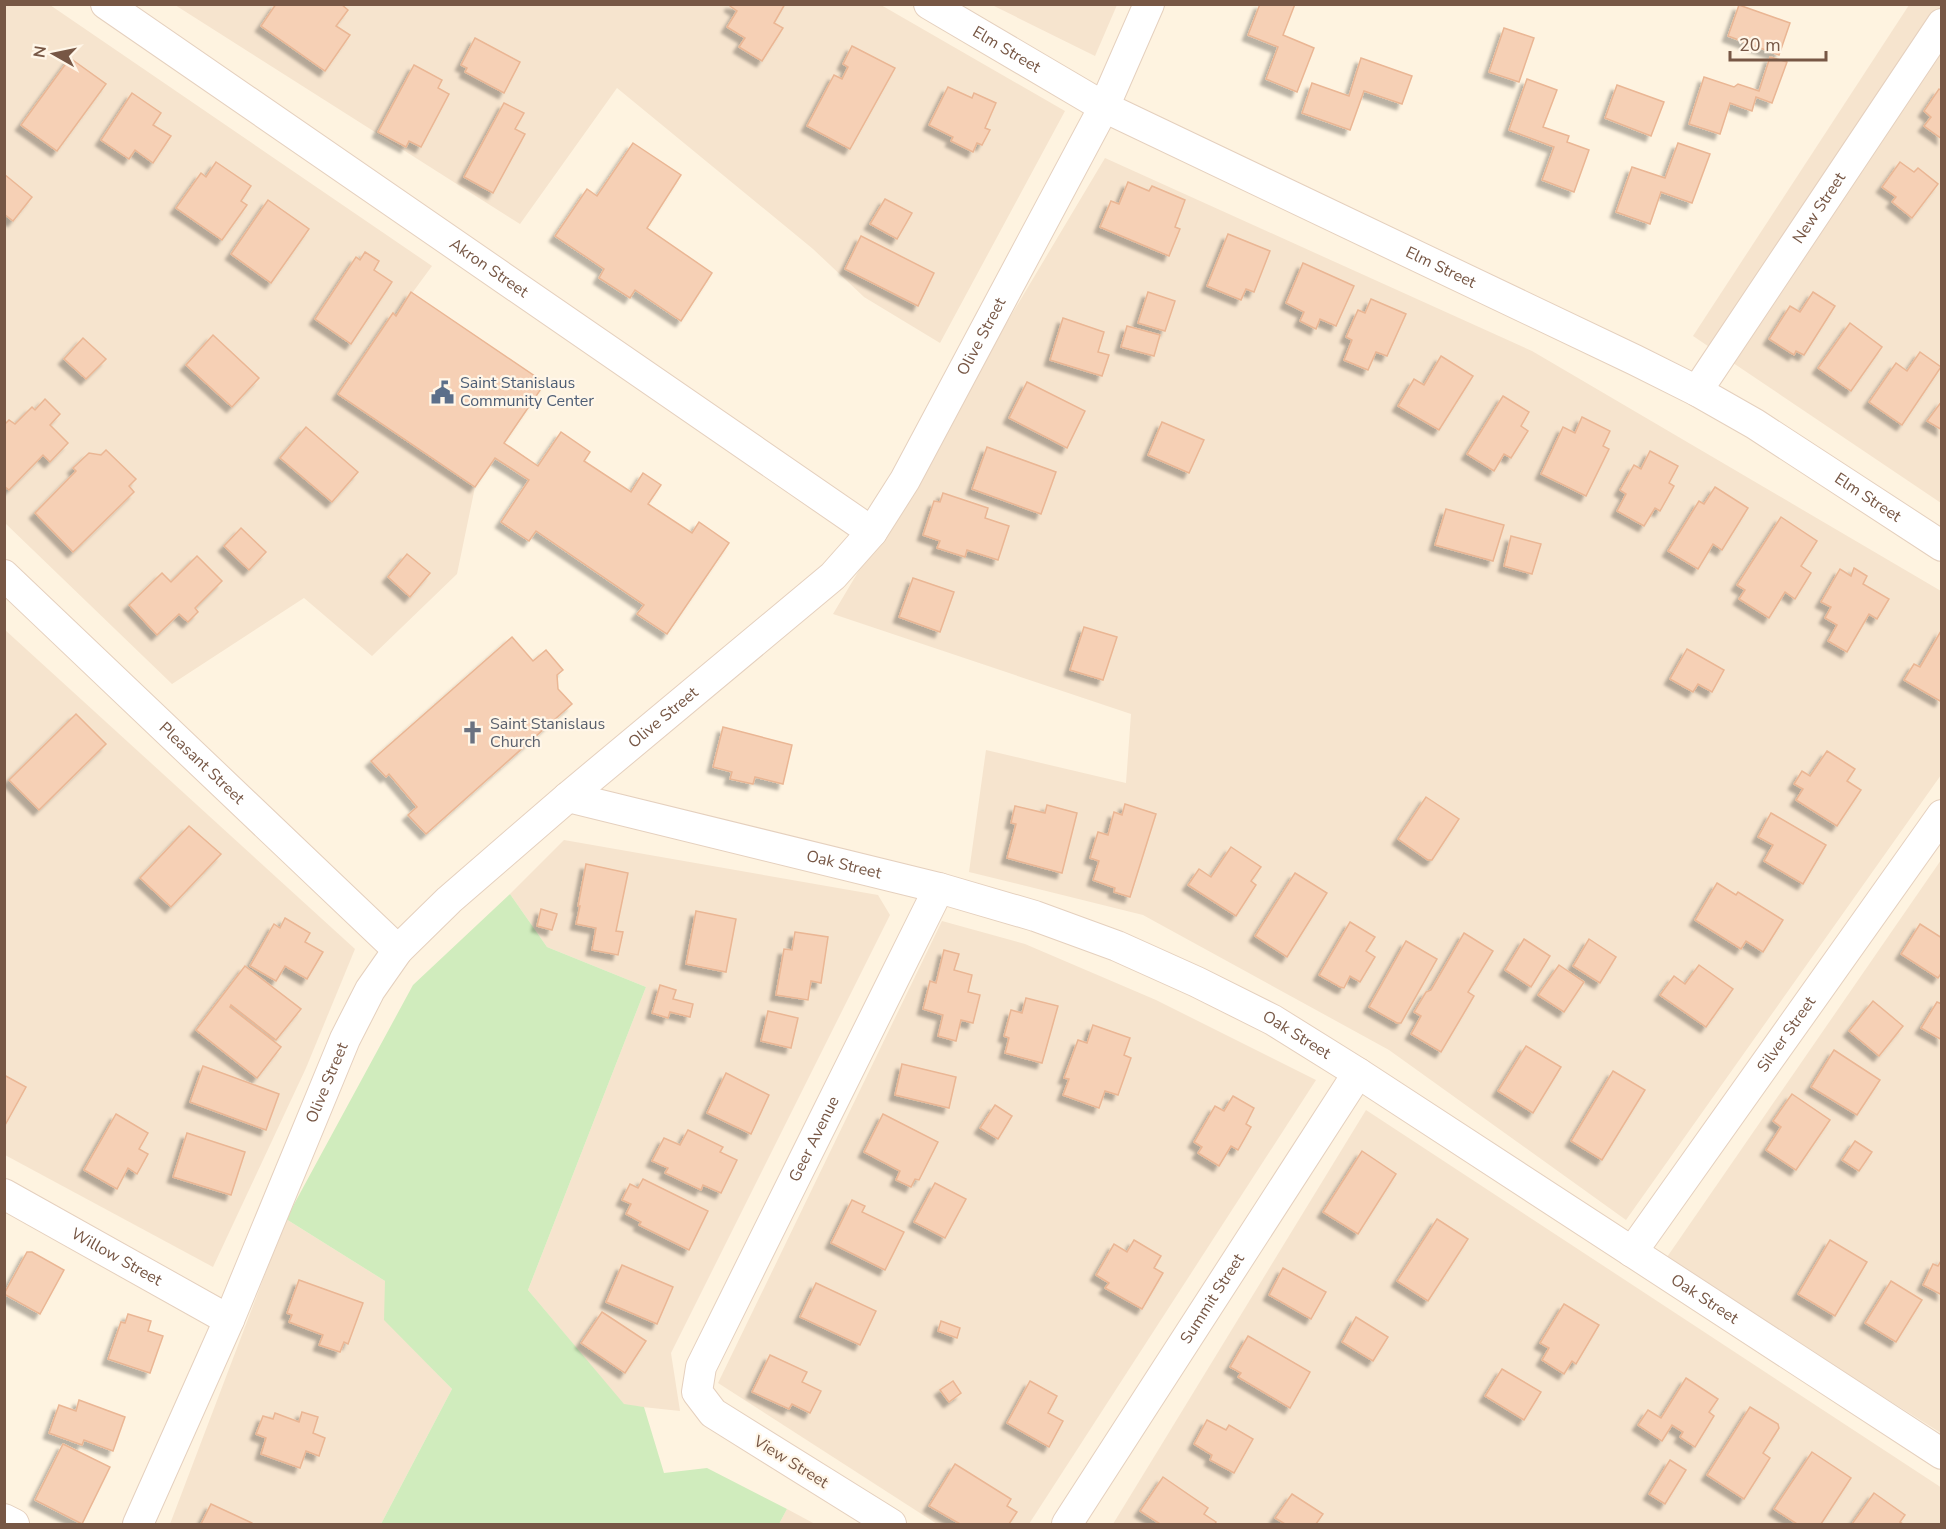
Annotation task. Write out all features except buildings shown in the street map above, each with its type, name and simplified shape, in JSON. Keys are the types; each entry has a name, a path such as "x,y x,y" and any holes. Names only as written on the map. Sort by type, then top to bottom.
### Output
{"street":[{"name":"Akron Street","path":"106,4 872,532"},
{"name":"Elm Street","path":"929,4 1104,107 1696,391 1755,424 1941,546"},
{"name":"Olive Street","path":"138,1524 230,1320 345,1039 370,990 398,950 449,900 568,797 833,576 872,532 906,480 1104,107 1149,4"},
{"name":"New Street","path":"1696,391 1941,24"},
{"name":"Pleasant Street","path":"4,575 398,950"},
{"name":"Oak Street","path":"568,797 939,888 1035,916 1127,950 1197,982 1273,1020 1358,1073 1941,1454"},
{"name":"Silver Street","path":"1632,1252 1941,815"},
{"name":"Geer Avenue","path":"697,1392 701,1367 939,888"},
{"name":"Summit Street","path":"1066,1524 1358,1073"},
{"name":"Willow Street","path":"4,1194 230,1320"},
{"name":"View Street","path":"697,1392 713,1413 891,1524"},
{"path":"4,1519 14,1524"}],"shaded area":[{"path":"4,5 50,5 432,266 338,394 475,487 457,574 372,656 304,598 172,684 5,523"},
{"path":"175,5 881,5 1065,111 940,343 864,297 813,249 617,88 520,224"},
{"path":"992,5 1117,5 1095,56"},
{"path":"1909,5 1941,5 1941,503 1693,336"},
{"path":"1105,158 1532,351 1941,591 1941,775 1626,1220 1389,1050 1143,915 969,872 986,750 1126,783 1131,714 833,614"},
{"path":"4,629 355,949 306,1068 213,1267 5,1155"},
{"path":"564,840 878,895 890,915 671,1353 680,1411 624,1405 528,1290 646,987 547,947 510,894"},
{"path":"1941,860 1941,1433 1665,1260"},
{"path":"942,921 1025,944 1156,1000 1316,1080 1029,1524 937,1524 718,1383"},
{"path":"1366,1110 1942,1488 1941,1524 1113,1524"},
{"path":"286,1219 385,1281 385,1320 452,1389 381,1524 170,1524"},
{"path":"787,1509 815,1524 779,1524"}],"green space":[{"path":"510,894 547,947 646,987 528,1290 624,1404 644,1407 664,1473 707,1468 787,1509 779,1524 381,1524 452,1389 384,1320 385,1281 286,1219 413,985"}],"place":[{"name":"Saint Stanislaus Community Center","path":"442,392"},
{"name":"Saint Stanislaus Church","path":"472,733"}]}
